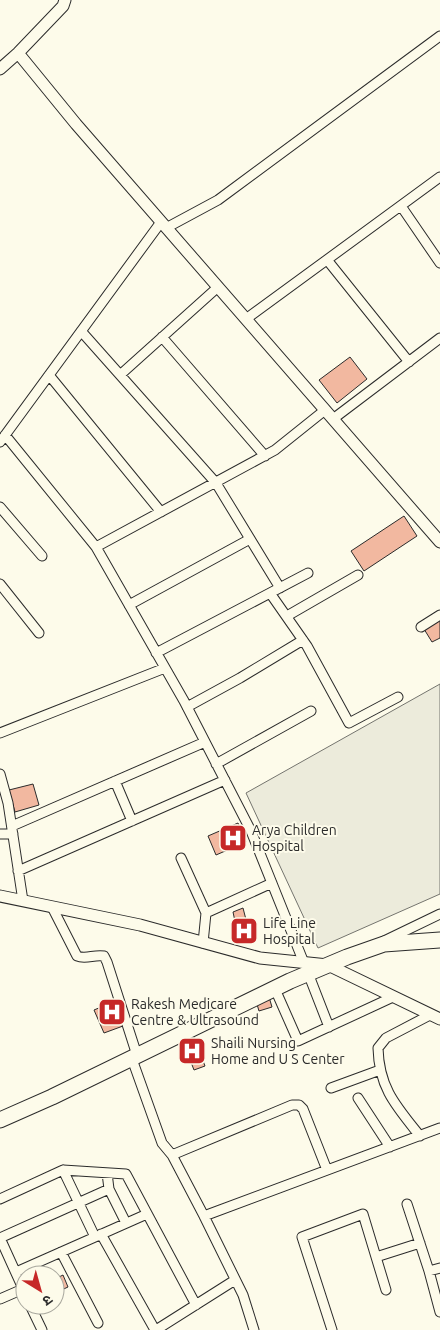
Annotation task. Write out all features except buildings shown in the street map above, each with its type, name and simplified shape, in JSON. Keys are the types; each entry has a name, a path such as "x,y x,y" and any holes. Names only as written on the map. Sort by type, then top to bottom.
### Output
{"main road":[{"path":"0,1111 134,1054 275,989 290,981 306,968 328,965 366,949 384,944 440,940"},
{"path":"384,944 440,950"},
{"path":"0,1120 52,1097 261,990 290,981"}],"street":[{"path":"0,69 63,6 65,0"},
{"path":"329,1027 251,831 187,706 96,547 2,438 81,331 164,225 218,200 440,36"},
{"path":"18,53 76,124 440,542"},
{"path":"246,319 439,180"},
{"path":"401,206 440,263"},
{"path":"328,260 409,362"},
{"path":"120,375 218,287"},
{"path":"81,331 216,482 280,588"},
{"path":"162,337 264,456"},
{"path":"333,419 440,338"},
{"path":"49,375 162,512"},
{"path":"96,547 275,450 325,410"},
{"path":"0,507 42,556"},
{"path":"129,605 250,539"},
{"path":"156,653 308,573"},
{"path":"286,616 358,575"},
{"path":"0,584 39,633"},
{"path":"270,593 303,640 349,723 398,697"},
{"path":"421,627 440,616"},
{"path":"187,706 240,678 303,640"},
{"path":"0,732 165,668"},
{"path":"216,764 311,710"},
{"path":"0,834 205,742"},
{"path":"0,774 8,804 23,900"},
{"path":"18,871 225,780"},
{"path":"115,781 132,821"},
{"path":"181,858 206,913 203,943"},
{"path":"206,913 272,883"},
{"path":"0,896 140,926 260,958 306,968"},
{"path":"52,907 77,956 83,958 98,955 104,956 107,962 162,1142 172,1155 236,1280 243,1295 254,1330"},
{"path":"366,949 440,914"},
{"path":"328,965 435,1017"},
{"path":"275,989 298,1041 393,997"},
{"path":"420,1136 394,1103 381,1077 378,1048 386,1038 435,1017"},
{"path":"331,1088 380,1070"},
{"path":"358,1098 390,1147"},
{"path":"172,1155 292,1105 299,1104 303,1109 328,1170"},
{"path":"204,1216 440,1128"},
{"path":"63,1170 78,1203 155,1330 236,1280"},
{"path":"0,1199 63,1170 126,1174 196,1305"},
{"path":"106,1173 108,1189 126,1223"},
{"path":"15,1270 0,1238 108,1189"},
{"path":"406,1204 429,1271 440,1312"},
{"path":"32,1265 147,1214"},
{"path":"332,1330 302,1237 363,1214 386,1290"},
{"path":"376,1257 420,1243"},
{"path":"61,1252 98,1323"},
{"path":"429,1271 440,1268"},
{"path":"0,1299 15,1294"},
{"path":"35,1315 42,1330"}],"shaded area":[{"path":"440,684 440,894 318,948 246,793"}],"place":[{"name":"Arya Children Hospital","path":"233,838"},
{"name":"Life Line Hospital","path":"244,931"},
{"name":"Rakesh Medicare Centre & Ultrasound","path":"112,1012"},
{"name":"Shaili Nursing Home and U S Center","path":"192,1051"}]}
